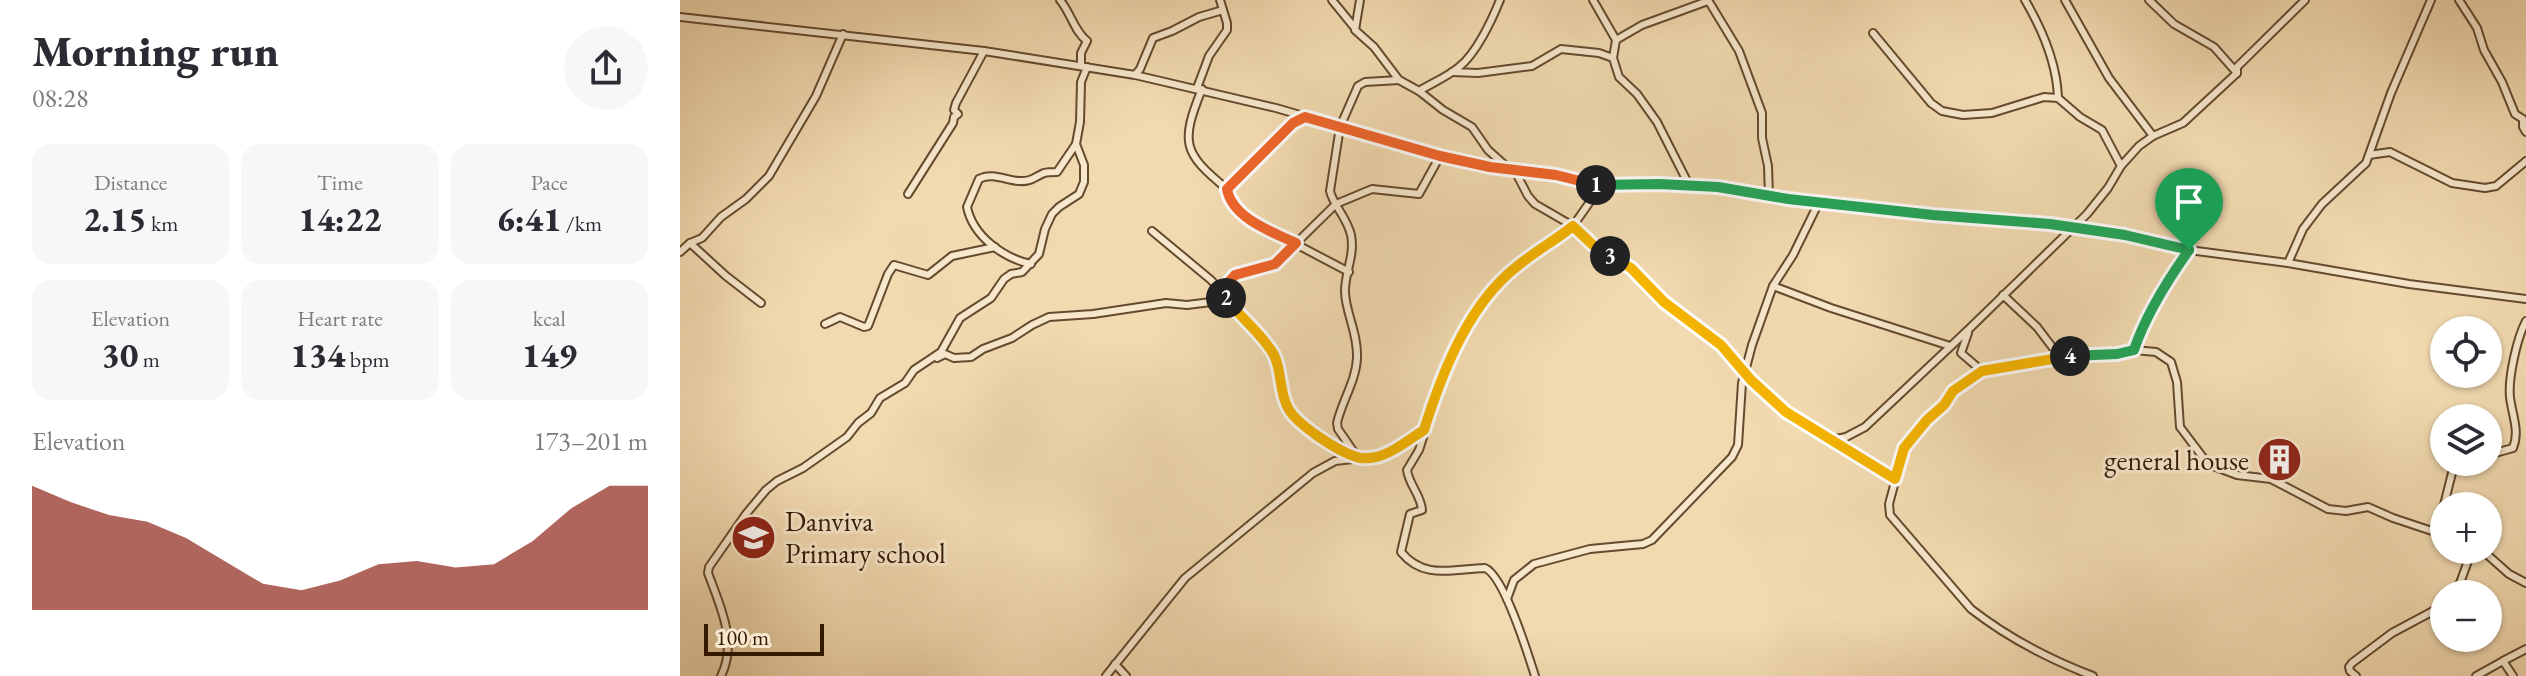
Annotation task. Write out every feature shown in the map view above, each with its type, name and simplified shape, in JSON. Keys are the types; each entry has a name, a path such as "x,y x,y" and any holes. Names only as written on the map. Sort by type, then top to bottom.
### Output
{"street":[{"path":"1032,264 1012,259 995,247 972,222 967,210 979,179 986,176 1024,182 1034,180 1044,173 1056,172 1076,144 1084,66 1081,53 1087,41 1078,34 1072,17 1060,0"},
{"path":"1220,0 1227,30 1212,50 1199,89 1187,140 1189,148 1201,167 1227,189 1228,197 1242,214 1349,272"},
{"path":"1332,0 1399,80 1472,127 1488,150 1510,168 1535,204 1573,226 1593,245 1631,268 1664,302 1721,345 1759,388 1786,412 1895,479"},
{"path":"1354,27 1360,0"},
{"path":"1419,91 1452,72 1471,54 1500,0"},
{"path":"1593,0 1616,40 1613,58 1619,77 1637,94 1657,122 1689,185"},
{"path":"1616,40 1642,25 1708,0 1739,51 1762,113 1769,197"},
{"path":"2025,0 2042,31 2058,98"},
{"path":"2065,0 2109,78 2153,136"},
{"path":"2149,0 2174,24 2214,47 2237,73"},
{"path":"2291,0 2298,7"},
{"path":"1831,440 1846,437 1865,427 2075,226 2101,198 2121,166 2139,146 2183,123 2237,73 2237,67 2305,0"},
{"path":"2288,263 2303,229 2322,204 2366,163 2391,93 2431,0"},
{"path":"2459,0 2477,28 2484,50 2515,114 2523,119 2526,132"},
{"path":"1135,75 1156,36 1223,10"},
{"path":"680,17 984,51 1135,75 1305,117 1440,156 1601,186 1718,187 1769,197 2075,226 2189,250 2409,284 2523,299 2526,290"},
{"path":"1873,33 1931,103 1942,111 1956,115 1992,113 2044,97 2058,98 2102,130 2121,166"},
{"path":"680,252 702,238 721,217 746,199 769,176 816,96 843,34"},
{"path":"1452,72 1478,73 1532,66 1561,49 1599,53 1613,58"},
{"path":"908,194 958,114 954,110 956,103 984,51"},
{"path":"1358,458 1337,423 1357,360 1355,329 1345,296 1353,254 1351,235 1348,223 1331,198 1330,191 1340,127 1360,84 1399,80"},
{"path":"1227,189 1293,123 1305,117"},
{"path":"933,359 947,344 960,318 991,298 1008,276 1022,272 1032,264 1039,254 1052,214 1082,190 1084,165 1076,144"},
{"path":"2369,155 2390,152 2452,183 2485,188 2496,186 2526,161"},
{"path":"721,676 729,648 726,627 708,573 709,567 766,490 847,437 871,413 880,398 905,383 916,368 945,354 954,358 971,357 1049,317 1166,303 1211,302 1235,275 1275,264 1336,204 1372,189 1419,194 1440,156"},
{"path":"1535,676 1507,600 1488,569 1427,570 1415,566 1401,552 1410,514 1422,510 1407,470 1418,452 1441,381 1485,300 1514,268 1573,226 1601,186"},
{"path":"1507,600 1511,585 1530,566 1590,549 1643,544 1652,540 1736,452 1744,370 1773,286 1793,255 1819,202"},
{"path":"1152,231 1221,291 1234,310 1272,351 1289,411 1305,429 1358,458"},
{"path":"690,243 761,303"},
{"path":"825,324 840,317 868,326 894,265 929,275 952,256 995,247"},
{"path":"2134,350 2167,282 2189,250"},
{"path":"1773,286 1950,346"},
{"path":"2003,295 2037,327 2059,356"},
{"path":"2502,451 2513,448 2515,444 2510,387 2519,335 2526,321"},
{"path":"1969,329 1961,353 1982,371"},
{"path":"2093,676 2050,657 1984,619 1964,603 1893,520 1889,504 1904,448 1953,391 1982,371 2059,356 2117,354 2134,350 2156,352 2171,362 2177,382 2180,427 2208,464 2237,475 2271,479 2328,509 2346,511 2368,507 2430,530"},
{"path":"1106,676 1185,578 1313,473 1335,461 1380,456 1424,430"},
{"path":"2498,564 2526,583"},
{"path":"2356,676 2349,669 2352,663 2392,633 2430,613"},
{"path":"2476,676 2526,649"},
{"path":"2503,661 2513,676"},
{"path":"1115,664 1126,676"}],"place":[{"name":"general house","path":"2280,460"},
{"name":"Danviva Primary school","path":"754,537"}],"route":[{"path":"1305,117 1440,156 1490,167 1556,175 1585,184 1718,187 1769,197 1933,215 2075,226 2189,250 2167,282 2134,350 2117,354 2059,356 1982,371 1953,391 1904,448 1895,479 1786,412 1751,380 1721,345 1664,302 1631,268 1593,245 1573,226 1514,268 1491,292 1441,381 1424,430 1380,456 1358,458 1305,429 1285,403 1278,364 1272,351 1234,310 1221,291 1235,275 1275,264 1296,243 1242,214 1228,197 1227,189 1293,123 1305,117"}]}
